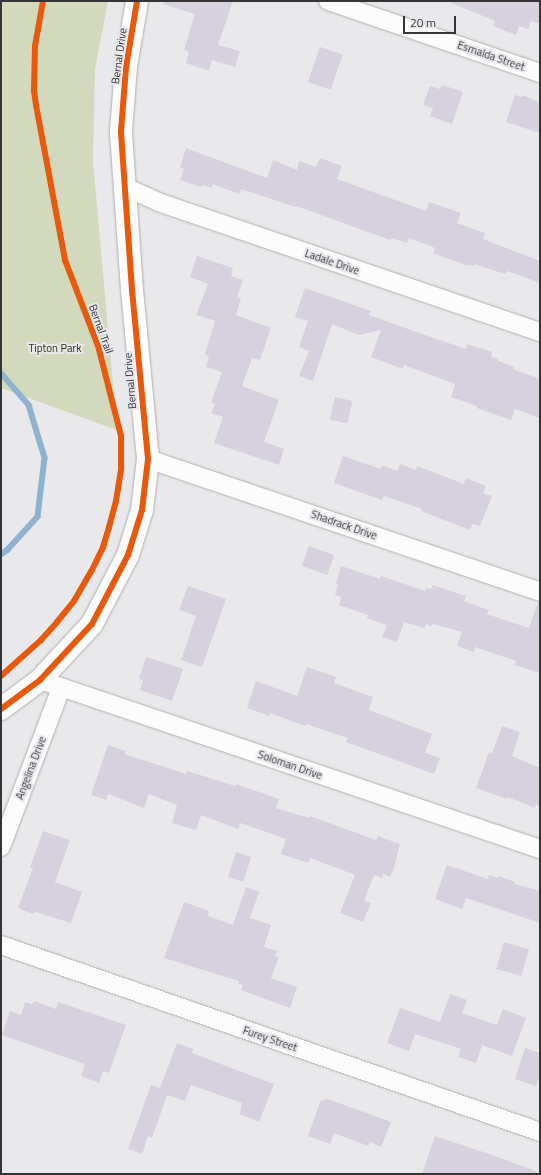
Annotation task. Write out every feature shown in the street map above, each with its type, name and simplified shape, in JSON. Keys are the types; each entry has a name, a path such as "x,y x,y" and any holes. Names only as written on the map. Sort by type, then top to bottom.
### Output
{"street":[{"name":"Bernal Drive","path":"1,709 40,680 92,624 128,555 142,510 148,459 132,290 122,123 126,67 137,1"},
{"name":"Esmalda Street","path":"328,1 540,73"},
{"name":"Ladale Drive","path":"125,187 158,202 540,332"},
{"name":"Shadrack Drive","path":"148,459 540,592"},
{"name":"Soloman Drive","path":"40,680 540,849"},
{"name":"Angelina Drive","path":"1,847 61,688"},
{"name":"Furey Street","path":"1,945 540,1132"}],"green space":[{"name":"Tipton Park","path":"1,1 108,1 95,69 93,161 117,430 1,388"}],"building":[{"path":"164,1 233,1 218,45 240,51 235,67 212,60 209,71 186,63 189,52 184,50 195,14 163,4"},
{"path":"447,1 540,1 540,24 531,21 528,29 519,26 516,35 493,26 495,21"},
{"path":"320,47 343,55 331,90 308,82"},
{"path":"442,85 463,92 452,124 430,116 433,108 423,105 430,86 440,89"},
{"path":"515,95 522,97 523,95 540,103 540,133 506,122"},
{"path":"186,148 267,178 273,160 297,170 299,161 316,167 320,158 342,166 337,179 426,211 429,202 461,213 457,223 485,233 483,239 540,261 540,283 507,271 505,274 474,264 473,266 468,266 433,253 435,248 409,238 407,243 392,238 390,240 296,206 295,207 241,189 239,194 213,184 212,188 202,185 201,187 180,180 184,169 180,167"},
{"path":"197,256 233,268 231,276 243,280 237,297 241,298 236,315 271,328 260,360 252,358 242,386 279,400 264,442 284,449 279,465 214,443 223,417 211,413 215,404 211,403 222,372 206,367 209,357 205,354 215,321 196,315 208,284 190,277"},
{"path":"305,288 371,311 369,315 422,334 466,349 467,344 492,352 491,357 498,359 498,361 514,367 513,369 540,379 540,418 515,409 511,420 477,408 477,406 451,397 455,384 404,365 403,369 371,357 381,330 359,335 332,324 313,381 299,376 309,351 299,347 308,321 295,317"},
{"path":"335,397 353,401 347,423 330,419"},
{"path":"343,456 381,469 382,465 397,471 400,464 416,470 417,466 464,484 466,478 486,486 483,493 492,496 480,526 472,524 470,530 421,511 422,509 384,496 382,500 334,483"},
{"path":"309,546 334,555 327,575 302,566"},
{"path":"341,566 380,579 381,576 425,591 426,588 431,589 433,585 466,596 464,601 488,610 487,614 529,628 538,602 540,602 540,673 515,665 516,661 475,647 474,652 457,646 462,632 433,624 432,626 426,624 424,628 404,622 397,642 382,637 387,625 367,618 368,615 339,605 341,597 335,595 338,585 336,584"},
{"path":"188,586 226,599 202,667 181,660 196,616 179,610"},
{"path":"146,657 183,669 172,701 140,690 143,680 139,679"},
{"path":"307,667 336,677 334,683 373,697 369,710 432,734 425,753 440,758 434,774 346,742 348,738 306,724 305,726 270,713 269,716 247,708 256,681 297,696"},
{"path":"502,726 520,732 512,756 540,768 540,806 536,804 535,808 508,797 507,799 476,788 489,752 492,754"},
{"path":"108,745 126,751 124,754 186,774 187,771 235,786 236,784 279,799 276,808 309,818 310,816 376,840 378,836 400,844 394,868 390,877 383,874 382,878 374,875 364,900 371,903 363,922 340,913 355,875 310,858 308,863 281,854 286,839 240,823 238,829 201,815 196,830 172,823 177,805 149,794 144,808 108,794 106,800 91,795"},
{"path":"43,831 70,840 55,882 82,892 71,923 36,912 33,914 18,908 33,868 30,867"},
{"path":"236,852 251,857 243,882 228,877"},
{"path":"447,865 488,879 489,875 498,878 499,876 515,882 515,884 540,891 540,923 466,898 462,909 435,899"},
{"path":"246,887 259,892 250,918 271,925 264,947 277,951 275,956 279,957 271,978 297,987 290,1008 241,990 243,985 238,984 239,981 164,958 184,902 209,911 208,916 233,925"},
{"path":"504,942 529,949 521,976 496,969"},
{"path":"450,994 467,1000 462,1013 497,1025 503,1009 526,1018 512,1056 482,1045 476,1063 458,1057 461,1049 415,1034 409,1051 387,1043 400,1008 440,1022"},
{"path":"34,1001 56,1009 58,1002 126,1025 109,1073 103,1071 99,1083 81,1076 85,1064 2,1035 10,1011 21,1015 25,1002 32,1004"},
{"path":"177,1043 193,1049 192,1053 274,1084 259,1122 240,1114 242,1103 191,1085 185,1101 167,1095 152,1138 148,1136 142,1154 128,1149 151,1085 160,1088"},
{"path":"525,1048 540,1053 540,1075 536,1086 515,1079"},
{"path":"325,1098 391,1122 381,1147 370,1142 368,1146 334,1133 330,1144 308,1136 321,1100 324,1101"},
{"path":"435,1136 498,1157 538,1172 538,1174 422,1174"}],"waterway":[{"path":"1,373 29,405 45,458 38,517 8,550 1,555"}],"cycle path":[{"name":"Bernal Trail","path":"1,676 41,640 57,622 74,601 91,572 103,547 109,527 116,501 121,468 121,436 98,346 65,260 36,105 34,90 35,46 43,1"},
{"path":"1,709 40,680 92,624 128,555 142,510 148,459 132,290 121,131 126,67 137,1"}]}
